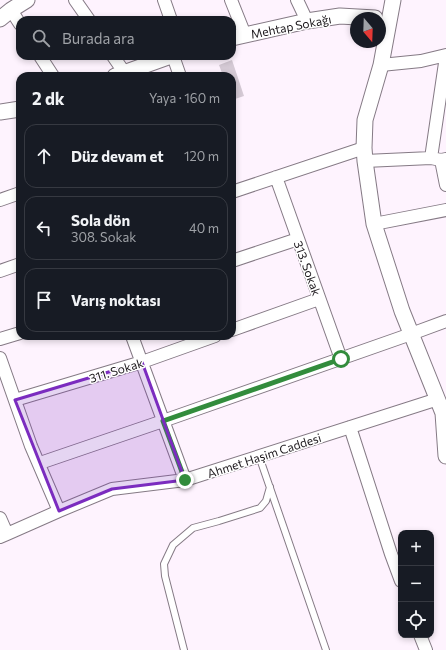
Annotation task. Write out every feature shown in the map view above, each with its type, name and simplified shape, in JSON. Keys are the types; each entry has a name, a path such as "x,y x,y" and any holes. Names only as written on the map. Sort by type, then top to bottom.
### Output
{"street":[{"path":"75,0 86,16"},
{"path":"164,0 170,16"},
{"path":"231,0 234,16"},
{"path":"297,0 307,21"},
{"path":"386,17 393,0"},
{"path":"16,6 18,16"},
{"name":"Mehtap Sokağı","path":"238,36 307,21 340,16 350,17"},
{"path":"236,26 238,36"},
{"path":"382,48 381,65 365,120 364,154 374,224 402,311 442,408 446,456"},
{"path":"381,65 421,61 446,55 440,159 446,185"},
{"path":"43,60 50,72"},
{"path":"115,60 119,72"},
{"path":"126,72 160,60"},
{"path":"174,60 178,72"},
{"path":"0,112 16,110"},
{"path":"236,191 276,177 364,154 440,159"},
{"name":"313. Sokak","path":"276,177 341,359"},
{"path":"0,200 16,194"},
{"path":"374,224 446,210"},
{"path":"236,260 298,239"},
{"path":"0,271 16,265"},
{"path":"236,329 319,299"},
{"path":"38,462 43,462 163,421 446,321"},
{"path":"0,339 16,334"},
{"path":"134,340 185,480"},
{"name":"311. Sokak","path":"15,400 142,362 204,340"},
{"path":"0,358 31,446 59,511"},
{"name":"Ahmet Haşim Caddesi","path":"4,536 112,489 185,480 350,427 442,408"},
{"path":"350,427 398,573"},
{"path":"0,518 4,536"},
{"path":"421,638 426,650"}],"lane":[{"path":"259,456 326,650"},
{"path":"184,650 165,576 164,564 173,546 192,528 260,508 266,501 270,487"}],"highlighted area":[{"path":"142,362 185,480 112,489 59,511 15,400"}],"building":[{"path":"232,60 236,72 222,72 219,65"},
{"path":"236,72 244,96 236,99"}],"route":[{"path":"185,480 163,421 341,359"}]}
